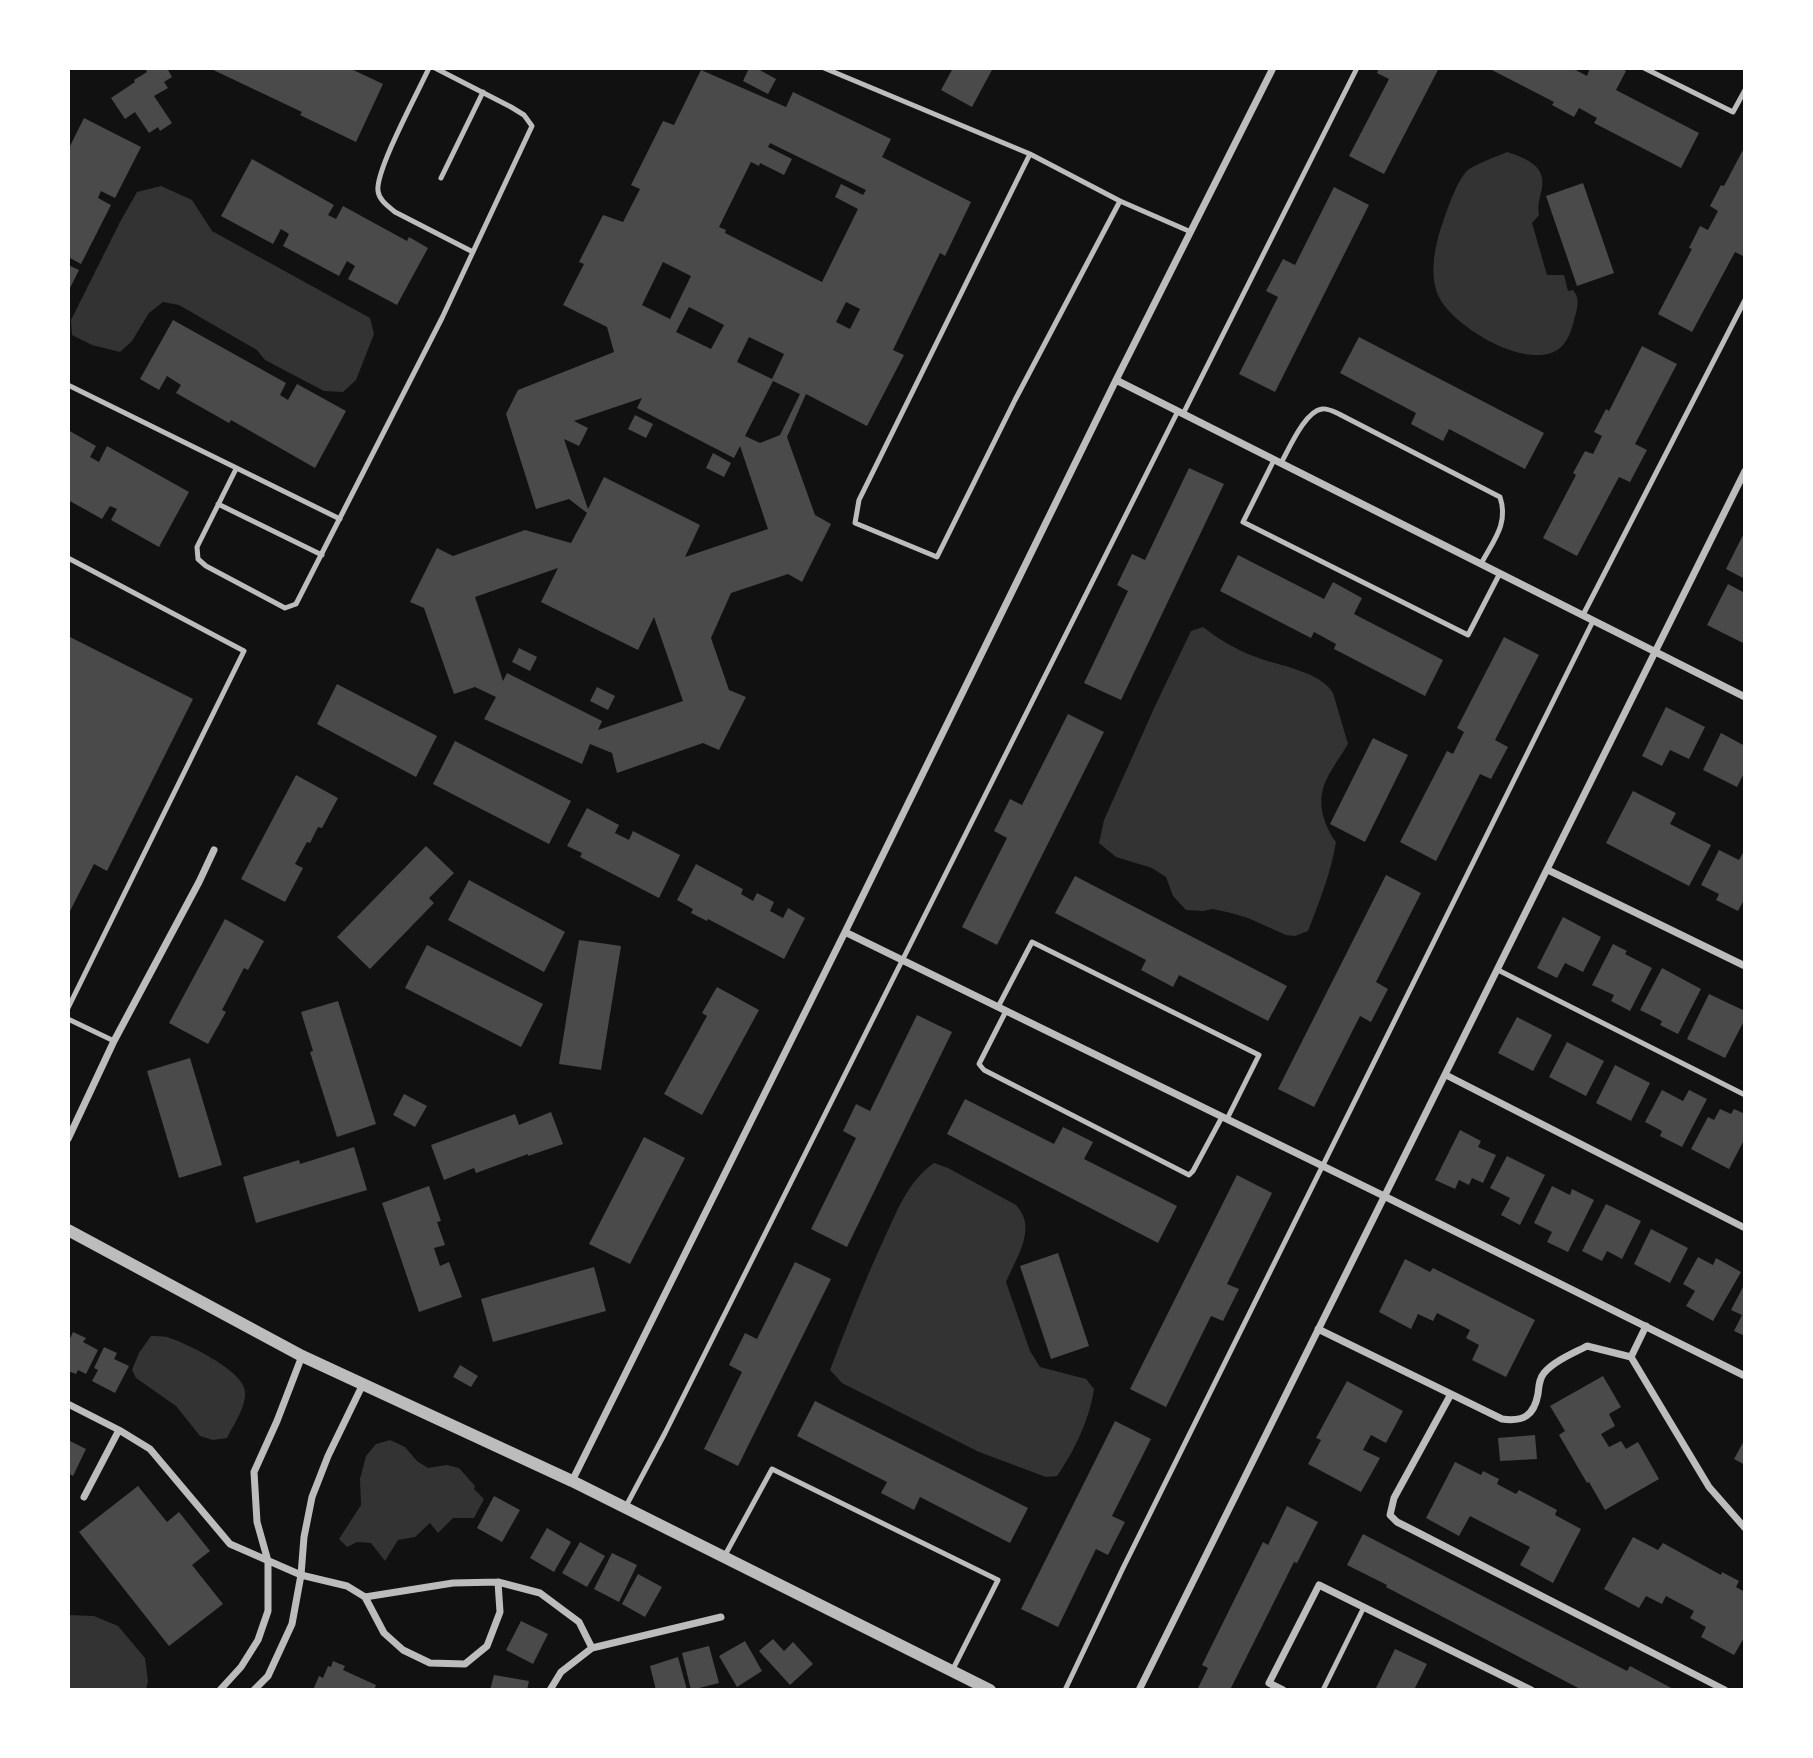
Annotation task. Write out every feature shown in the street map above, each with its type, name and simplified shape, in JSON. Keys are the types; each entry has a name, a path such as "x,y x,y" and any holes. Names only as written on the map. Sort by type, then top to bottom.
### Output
{"street":[{"path":"572,1481 1273,68"},
{"path":"1116,380 1745,697"},
{"path":"1139,1690 1745,471"},
{"path":"68,1139 114,1041 214,849"},
{"path":"1548,870 1745,966"},
{"path":"845,932 1745,1376"},
{"path":"1446,1075 1745,1228"},
{"path":"68,1230 302,1356 572,1481 990,1690"},
{"path":"1631,1357 1646,1326"},
{"path":"1318,1329 1502,1419 1516,1421 1529,1415 1537,1398 1541,1377 1547,1369 1587,1346 1631,1357 1709,1487 1745,1528"},
{"path":"220,1690 241,1667 258,1640 268,1611 268,1561 257,1522 254,1472 302,1356"},
{"path":"254,1690 268,1676 292,1624 312,1497 328,1455 363,1384"},
{"path":"1451,1394 1394,1498 1390,1515 1397,1522 1725,1690"},
{"path":"68,1404 150,1449 230,1544 301,1575 347,1586 365,1597 384,1633 403,1650 430,1663 465,1664 487,1646 500,1612 498,1582"},
{"path":"84,1497 119,1430"},
{"path":"365,1597 453,1583 498,1582 540,1592 579,1622 592,1648"},
{"path":"1283,1690 1269,1683 1319,1585 1531,1690"},
{"path":"550,1690 561,1672 592,1648 722,1617"}],"lane":[{"path":"429,68 381,170 378,191 384,204 395,212 473,252"},
{"path":"236,469 197,547 198,559 206,566 285,608 296,604 442,318 532,126 524,115 435,68"},
{"path":"824,68 1030,154 1120,201 1191,232"},
{"path":"625,1508 672,1421 902,960 1357,68"},
{"path":"1644,68 1733,112 1745,90"},
{"path":"441,178 483,92"},
{"path":"1030,154 859,500 855,523 937,557 1015,400 1120,201"},
{"path":"1583,615 1745,300"},
{"path":"68,385 340,519"},
{"path":"1481,564 1502,522 1504,514 1500,497 1339,414 1321,408 1311,414 1277,461 1243,522 1468,635 1500,573"},
{"path":"218,504 322,555"},
{"path":"68,558 244,651 68,1009"},
{"path":"1065,1690 1593,621"},
{"path":"1032,942 1259,1055 1225,1118 1189,1175 984,1070 979,1064 1032,942"},
{"path":"1498,970 1745,1095"},
{"path":"68,1019 114,1041"},
{"path":"724,1557 772,1469 998,1580 952,1671"},
{"path":"1323,1690 1364,1607"}],"shaded area":[{"path":"1507,152 1527,160 1541,174 1539,215 1532,223 1547,275 1564,275 1568,291 1573,290 1577,297 1578,304 1567,338 1560,348 1546,354 1530,355 1511,350 1474,332 1446,307 1435,286 1434,258 1438,240 1460,180 1468,170"},
{"path":"161,186 192,200 212,231 370,318 374,334 356,380 343,392 324,391 265,360 257,350 179,305 163,302 149,313 132,341 120,352 92,345 72,335 71,320 137,192"},
{"path":"1203,627 1242,651 1319,679 1333,693 1348,744 1327,778 1321,803 1329,830 1336,842 1328,876 1308,931 1295,936 1286,935 1231,913 1213,909 1186,910 1173,896 1166,877 1152,868 1116,857 1099,843 1104,820 1191,631"},
{"path":"934,1163 1016,1205 1025,1223 1025,1233 1006,1282 1030,1351 1040,1367 1086,1379 1094,1389 1080,1434 1057,1476 1046,1477 979,1452 842,1383 830,1370 898,1208 917,1179"},
{"path":"151,1336 167,1337 187,1345 225,1367 242,1384 245,1392 244,1404 227,1438 213,1440 200,1436 176,1406 136,1378 132,1370 139,1353"},
{"path":"390,1440 405,1447 417,1461 428,1468 447,1465 459,1468 484,1499 474,1518 453,1518 438,1533 430,1523 415,1537 398,1540 385,1561 371,1543 357,1542 347,1547 339,1539 361,1505 360,1479 366,1456 376,1444"},
{"path":"68,1615 94,1616 118,1626 145,1658 148,1681 146,1690 68,1690"}],"building":[{"path":"145,68 167,68 172,77 164,82 168,88 154,96 172,123 160,131 158,127 149,133 135,112 125,119 111,98 147,72"},
{"path":"209,68 349,68 383,84 356,142 300,115 302,112"},
{"path":"749,68 756,68 776,79 768,94 743,81"},
{"path":"953,68 993,68 972,107 941,90"},
{"path":"1379,68 1439,68 1384,174 1349,156 1389,79 1377,73"},
{"path":"1488,68 1572,68 1587,76 1590,68 1621,68 1626,71 1616,90 1699,133 1681,168 1594,123 1597,118 1579,108 1574,117 1552,105 1554,102"},
{"path":"701,70 786,107 793,92 891,139 882,157 971,202 945,256 940,253 893,350 904,355 867,426 806,394 787,437 815,515 831,524 802,582 788,574 731,593 711,638 729,690 746,697 719,750 703,743 617,773 612,753 590,744 582,764 484,719 496,697 475,687 454,694 424,608 410,602 437,548 453,556 525,530 571,543 587,513 569,499 536,509 506,414 518,390 614,352 607,327 563,305 584,264 579,262 603,215 623,222 640,189 631,185 663,121 674,125","holes":["770,143 866,190 863,195 841,184 835,197 858,209 822,282 725,233 726,230 719,227 751,162 759,166 760,163 784,175 792,159 768,147","663,262 691,276 670,319 642,305","846,302 860,309 850,329 836,322","689,307 724,325 711,349 676,332","749,337 784,354 772,379 737,362","773,381 800,394 780,435 760,443 745,436","642,398 637,408 734,458 740,446 768,529 685,557 700,525 604,477 588,509 564,439 579,446 588,428 574,421","558,568 541,602 638,650 654,617 683,701 598,730 602,721 507,673 503,681 475,597"]},
{"path":"84,118 141,147 115,198 101,191 98,198 111,205 81,264 68,257 68,150"},
{"path":"1745,146 1745,257 1735,252 1692,332 1658,314 1692,249 1689,248 1700,226 1708,230 1718,211 1710,206"},
{"path":"252,159 334,205 328,215 336,219 343,206 407,241 409,237 428,248 397,305 348,279 355,266 347,261 339,276 283,246 289,234 281,229 273,244 221,216"},
{"path":"1583,183 1614,273 1577,286 1546,196"},
{"path":"1334,187 1369,205 1275,392 1239,374 1278,297 1266,291 1283,259 1295,265"},
{"path":"68,265 79,270 68,292"},
{"path":"173,320 286,383 280,395 288,400 297,384 346,411 315,468 231,420 229,423 176,393 181,385 167,376 159,390 140,379"},
{"path":"1359,337 1544,433 1525,469 1449,429 1443,441 1411,424 1416,413 1340,373"},
{"path":"1642,346 1677,364 1635,444 1647,450 1630,482 1619,477 1577,556 1543,538 1576,475 1573,473 1585,451 1593,454 1602,436 1594,432 1606,409 1609,411"},
{"path":"635,415 653,424 646,438 628,429"},
{"path":"68,430 96,446 90,457 99,462 107,446 189,492 159,547 111,520 117,509 110,506 102,519 68,500"},
{"path":"713,453 731,463 724,477 706,468"},
{"path":"1189,468 1224,484 1121,700 1084,683 1128,591 1117,585 1132,554 1145,560"},
{"path":"1745,531 1745,579 1726,569"},
{"path":"1238,555 1324,599 1333,582 1362,598 1354,614 1443,660 1425,696 1334,649 1336,644 1314,632 1311,638 1220,591"},
{"path":"1728,584 1745,593 1745,644 1707,625"},
{"path":"68,636 193,699 107,871 94,864 68,915"},
{"path":"1504,637 1539,655 1495,740 1508,747 1491,779 1480,774 1436,861 1400,842 1447,751 1453,754 1464,732 1457,728"},
{"path":"519,648 537,657 530,671 512,662"},
{"path":"337,684 437,736 416,777 317,724"},
{"path":"597,687 615,696 608,710 590,701"},
{"path":"1666,707 1705,727 1689,759 1670,750 1662,766 1642,756"},
{"path":"1068,714 1104,732 997,945 962,927 1007,838 994,831 1010,799 1022,805"},
{"path":"1721,733 1745,746 1745,771 1737,787 1703,770"},
{"path":"1373,738 1408,755 1365,842 1330,824"},
{"path":"455,741 571,801 549,844 433,784"},
{"path":"296,775 338,798 322,828 318,827 295,864 303,868 285,902 241,879"},
{"path":"1633,791 1676,813 1670,824 1711,845 1689,886 1606,843"},
{"path":"587,808 619,825 615,833 629,840 633,831 680,855 659,898 580,857 582,853 567,846"},
{"path":"426,846 454,873 429,898 434,903 370,969 337,937"},
{"path":"1745,849 1745,898 1738,911 1716,900 1719,894 1701,885 1719,850 1739,860"},
{"path":"696,864 743,889 741,894 753,901 757,893 774,902 770,911 783,918 788,908 805,918 784,959 708,919 707,921 691,913 693,909 677,900"},
{"path":"1386,875 1421,893 1376,982 1388,989 1371,1022 1360,1016 1314,1107 1278,1089"},
{"path":"1075,876 1287,986 1268,1021 1179,975 1173,987 1141,970 1146,960 1055,913"},
{"path":"469,880 565,932 544,972 448,920"},
{"path":"1563,917 1601,937 1583,972 1565,963 1557,978 1537,968"},
{"path":"225,919 264,941 248,970 244,968 222,1010 226,1012 208,1044 169,1023"},
{"path":"579,940 621,946 601,1070 559,1064"},
{"path":"1613,944 1627,951 1625,954 1652,968 1630,1011 1611,1001 1614,995 1592,985"},
{"path":"427,945 543,1004 521,1047 405,988"},
{"path":"1662,968 1701,989 1678,1034 1660,1025 1662,1021 1640,1010"},
{"path":"717,987 759,1010 702,1115 664,1094 707,1016 702,1013"},
{"path":"1709,994 1745,1011 1745,1019 1725,1058 1687,1039"},
{"path":"338,1001 376,1124 337,1137 310,1052 313,1051 301,1012"},
{"path":"917,1015 952,1032 847,1247 811,1229 856,1138 843,1131 856,1104 870,1111"},
{"path":"1517,1017 1552,1035 1533,1071 1498,1053"},
{"path":"1567,1042 1604,1061 1586,1096 1549,1077"},
{"path":"190,1058 222,1165 179,1178 147,1071"},
{"path":"1615,1065 1650,1083 1631,1121 1596,1103"},
{"path":"1662,1090 1683,1101 1689,1090 1707,1099 1682,1147 1660,1136 1662,1131 1645,1122"},
{"path":"404,1094 427,1106 415,1127 393,1115"},
{"path":"965,1099 1054,1144 1063,1127 1093,1142 1084,1159 1177,1206 1158,1243 947,1134"},
{"path":"1720,1109 1731,1114 1734,1109 1745,1114 1745,1138 1729,1169 1691,1149 1708,1117 1714,1120"},
{"path":"551,1112 563,1144 476,1173 474,1168 444,1180 431,1145 515,1114 519,1125"},
{"path":"1460,1130 1481,1141 1478,1147 1496,1155 1483,1183 1472,1178 1469,1185 1459,1180 1455,1189 1435,1180"},
{"path":"644,1137 685,1158 630,1264 589,1244"},
{"path":"354,1147 367,1190 256,1223 243,1177 299,1160 300,1164"},
{"path":"1507,1156 1545,1175 1520,1225 1501,1215 1510,1198 1490,1188"},
{"path":"1237,1175 1272,1193 1227,1284 1239,1289 1223,1321 1211,1316 1166,1407 1130,1389"},
{"path":"429,1186 441,1221 437,1222 445,1245 434,1248 440,1266 449,1262 462,1297 419,1312 382,1203"},
{"path":"1552,1186 1570,1195 1572,1189 1594,1200 1568,1252 1547,1242 1552,1232 1534,1223"},
{"path":"1606,1204 1641,1221 1622,1259 1607,1251 1602,1261 1582,1251"},
{"path":"1651,1229 1688,1248 1670,1283 1634,1264"},
{"path":"1058,1253 1089,1346 1051,1359 1020,1266"},
{"path":"1698,1257 1713,1265 1716,1258 1741,1272 1713,1321 1686,1306 1695,1291 1683,1284"},
{"path":"1405,1259 1430,1272 1433,1268 1535,1320 1506,1377 1472,1360 1479,1345 1466,1338 1470,1330 1437,1313 1433,1321 1418,1314 1411,1329 1379,1312"},
{"path":"795,1262 831,1279 738,1466 704,1449 742,1372 729,1365 745,1333 757,1339"},
{"path":"594,1267 606,1311 493,1342 481,1299"},
{"path":"1745,1283 1745,1336 1734,1331 1742,1315 1731,1310"},
{"path":"73,1332 86,1338 83,1342 98,1350 86,1374 78,1370 76,1374 68,1371 68,1343"},
{"path":"104,1347 117,1353 114,1359 129,1366 115,1393 92,1381 98,1370 94,1368"},
{"path":"460,1365 478,1376 471,1387 453,1377"},
{"path":"1603,1376 1621,1407 1609,1414 1615,1426 1601,1434 1609,1447 1621,1441 1626,1449 1638,1442 1659,1479 1605,1510 1559,1435 1565,1431 1550,1406"},
{"path":"1347,1381 1403,1411 1386,1443 1371,1435 1363,1450 1380,1458 1361,1492 1308,1464 1321,1440 1316,1438"},
{"path":"815,1401 1028,1508 1010,1543 920,1497 914,1510 881,1493 887,1482 797,1436"},
{"path":"1115,1421 1151,1439 1112,1516 1125,1522 1108,1555 1096,1549 1058,1627 1021,1609"},
{"path":"1535,1435 1537,1459 1500,1461 1498,1438"},
{"path":"1745,1439 1745,1465 1734,1459"},
{"path":"68,1440 86,1449 73,1476 68,1473"},
{"path":"1455,1462 1481,1475 1483,1471 1499,1479 1497,1484 1516,1494 1519,1490 1557,1510 1555,1515 1581,1529 1553,1583 1520,1565 1530,1547 1470,1516 1459,1536 1426,1518"},
{"path":"138,1486 167,1522 179,1512 210,1551 192,1565 223,1604 169,1646 79,1532"},
{"path":"494,1496 520,1510 502,1542 477,1528"},
{"path":"1287,1506 1318,1522 1297,1563 1294,1562 1230,1690 1197,1690 1208,1668 1202,1665 1263,1542 1268,1545"},
{"path":"547,1528 571,1542 554,1572 530,1558"},
{"path":"1363,1534 1627,1671 1630,1666 1675,1690 1582,1690 1347,1565"},
{"path":"1633,1537 1658,1550 1663,1543 1721,1575 1722,1572 1739,1581 1736,1587 1745,1592 1745,1636 1734,1655 1701,1637 1706,1627 1690,1618 1694,1611 1666,1596 1662,1604 1646,1596 1639,1608 1604,1589"},
{"path":"580,1542 605,1556 587,1587 562,1573"},
{"path":"612,1553 637,1565 619,1602 594,1589"},
{"path":"638,1574 662,1587 645,1617 622,1604"},
{"path":"521,1621 548,1634 533,1664 506,1650"},
{"path":"773,1639 784,1651 793,1642 813,1664 790,1685 759,1651"},
{"path":"745,1641 762,1671 737,1687 719,1656"},
{"path":"709,1646 719,1683 691,1690 682,1653"},
{"path":"1395,1649 1427,1664 1414,1690 1375,1690"},
{"path":"678,1657 687,1690 656,1690 650,1666"},
{"path":"333,1661 345,1666 343,1670 376,1685 374,1690 313,1690 319,1676 323,1678"},
{"path":"494,1675 529,1681 527,1690 490,1690"}]}
